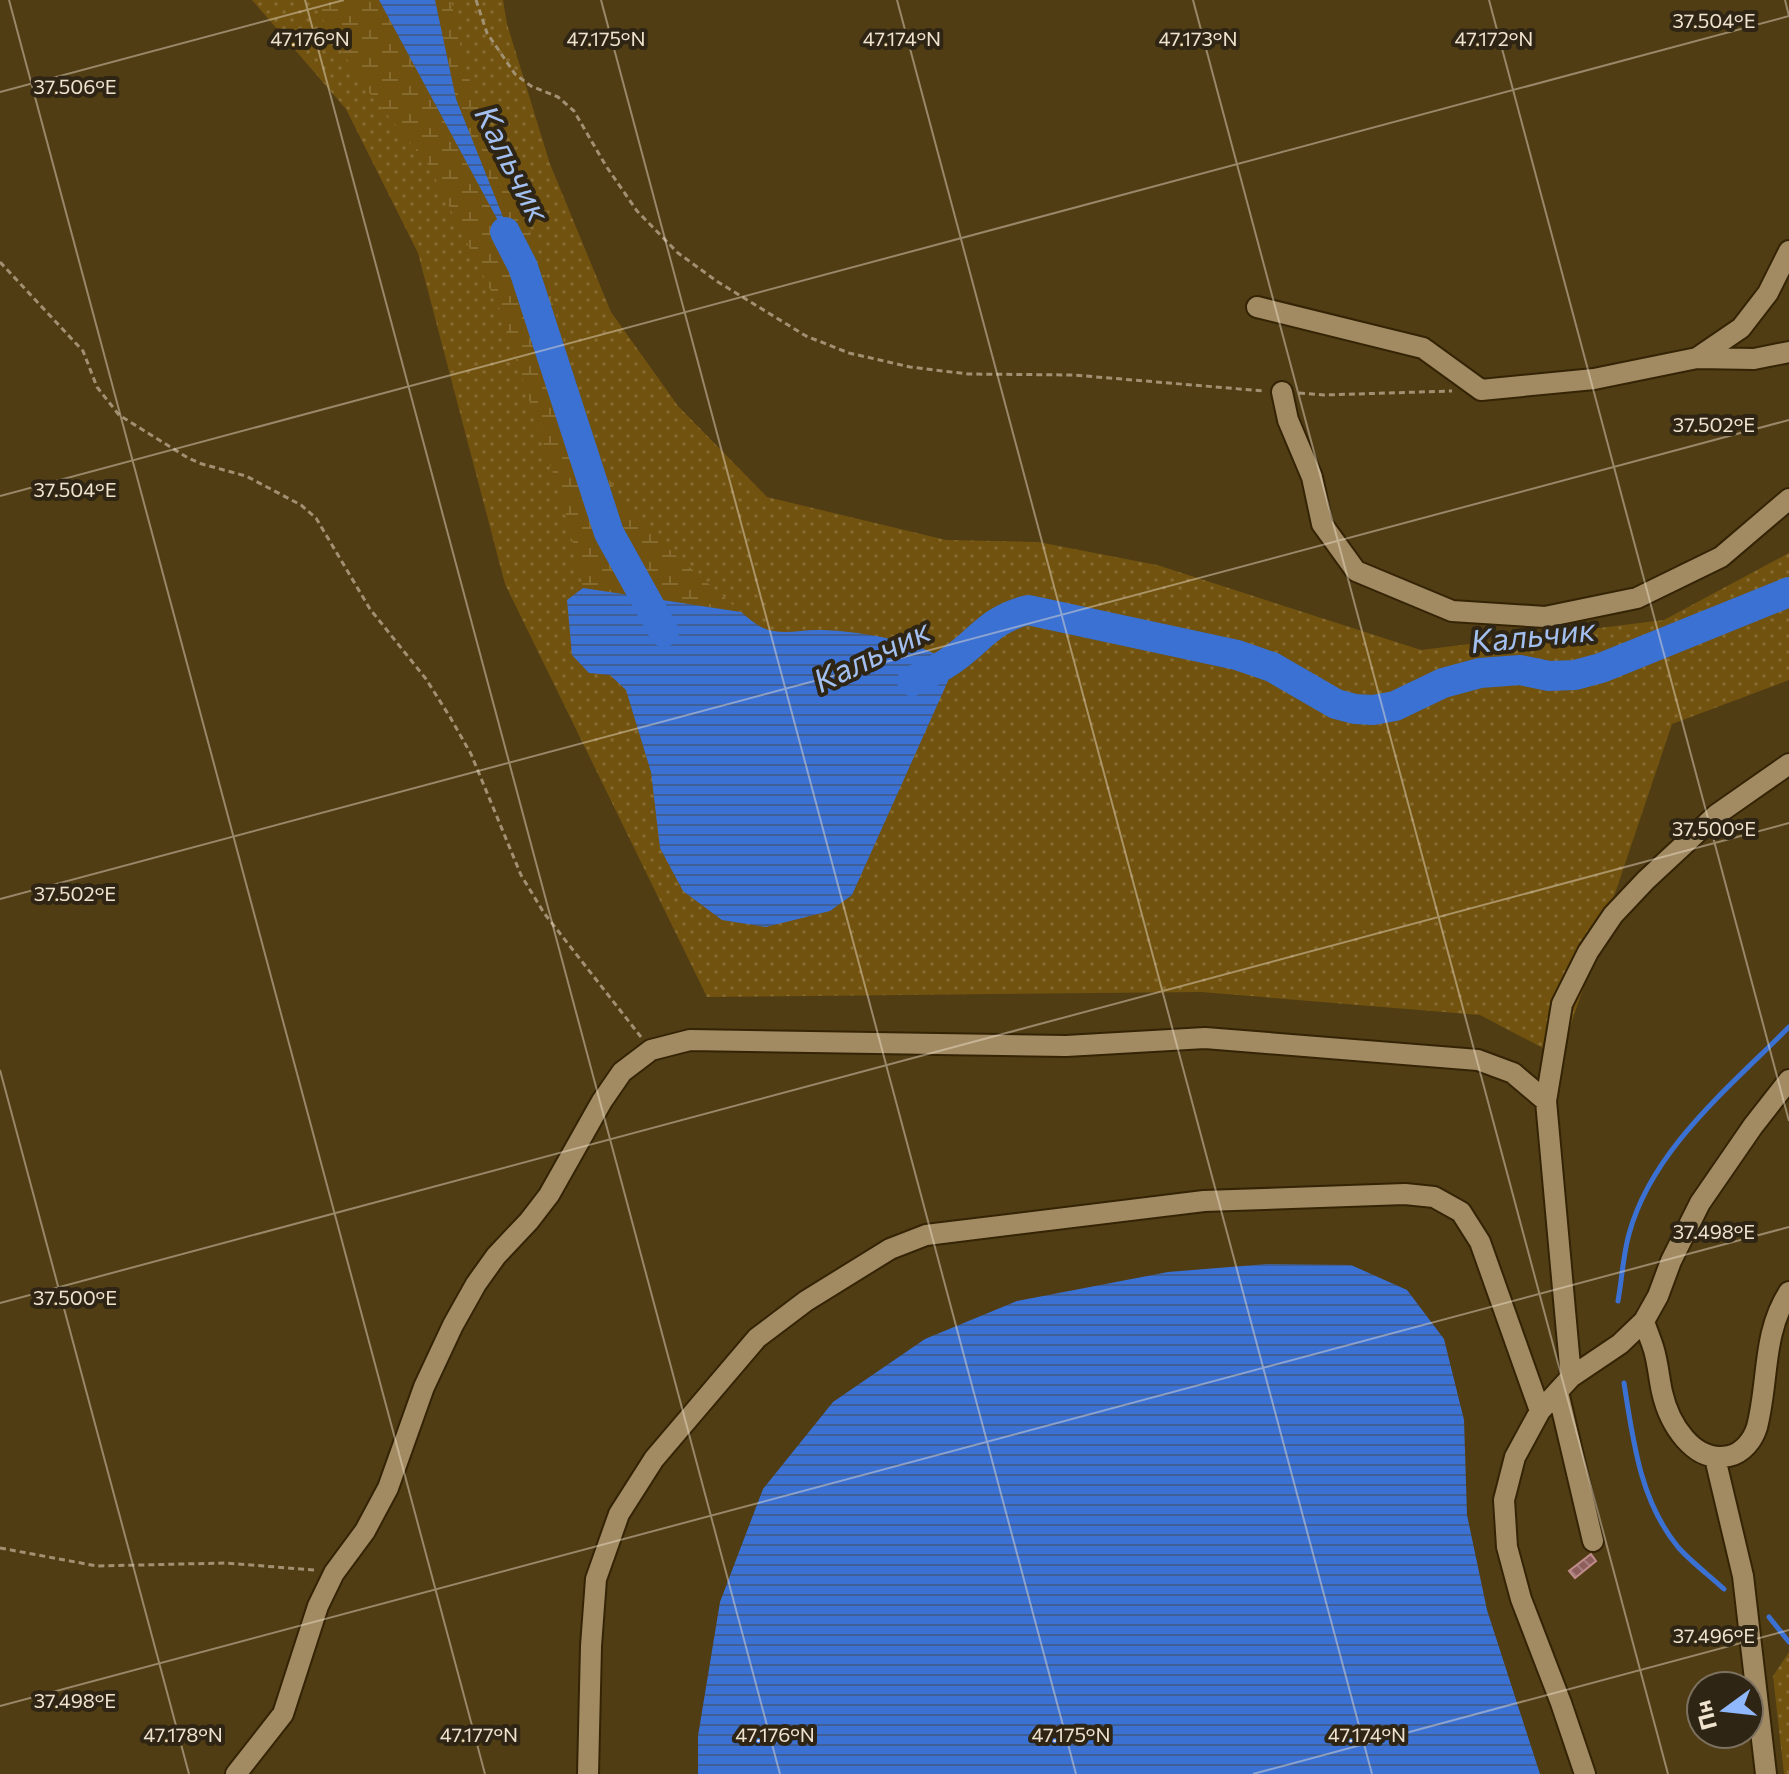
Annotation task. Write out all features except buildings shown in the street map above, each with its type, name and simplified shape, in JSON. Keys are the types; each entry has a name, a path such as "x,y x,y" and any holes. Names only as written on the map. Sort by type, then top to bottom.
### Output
{"street":[{"path":"1697,358 1741,328 1768,293 1789,251"},
{"path":"1257,307 1423,348 1481,390 1594,379 1697,358 1754,359 1789,352"},
{"path":"1282,392 1288,420 1312,477 1322,524 1356,571 1452,611 1545,617 1637,598 1721,557 1789,499"},
{"path":"1593,1541 1564,1385 1546,1101 1562,1004 1588,952 1613,915 1646,880 1716,815 1789,764"},
{"path":"236,1774 283,1714 318,1606 334,1573 365,1531 388,1488 424,1387 476,1284 549,1195 622,1072 651,1050 690,1040 1066,1046 1205,1038 1478,1060 1513,1073 1546,1101"},
{"path":"1585,1774 1521,1599 1507,1547 1504,1500 1515,1457 1540,1411 1564,1385 1620,1344 1644,1321 1700,1203 1789,1080"},
{"path":"588,1774 596,1579 619,1514 654,1459 757,1338 818,1293 890,1249 926,1235 1204,1201 1405,1194 1434,1197 1461,1212 1480,1242 1540,1411"},
{"path":"1644,1321 1655,1352 1663,1395 1679,1431 1697,1453 1715,1458 1733,1456 1748,1446 1757,1428 1767,1345 1777,1310 1789,1292"},
{"path":"1715,1458 1743,1576 1766,1774"}],"path":[{"path":"476,0 487,33 515,74 531,86 558,97 574,111 637,211 678,253 718,282 806,336 849,353 910,367 968,374 1073,375 1324,395 1481,390"},
{"path":"0,262 83,351 97,387 119,415 188,458 246,476 301,505 316,518 370,609 426,679 450,717 471,754 521,875 544,913 651,1050"},
{"path":"0,1548 97,1566 225,1563 334,1573"}],"green space":[{"path":"252,0 503,0 507,24 550,164 611,312 678,406 767,497 946,540 1038,542 1157,565 1421,650 1664,620 1789,553 1789,680 1672,724 1560,1057 1480,1015 1201,992 707,997 505,584 418,253 346,109"},
{"path":"311,0 379,0 518,258 456,99 435,0 451,0 465,68 539,255 596,456 621,501 673,553 741,612 583,588 567,516 499,307 429,166 362,84"},
{"path":"1789,1652 1789,1774 1784,1774 1773,1676"}],"water":[{"path":"379,0 435,0 456,99 523,267"},
{"path":"583,588 741,612 761,627 775,631 831,630 867,634 922,648 949,663 948,681 852,895 830,911 766,927 722,920 683,891 660,848 651,772 626,690 610,675 589,673 572,655 567,600"},
{"path":"1267,1264 1351,1265 1407,1290 1444,1339 1464,1420 1467,1515 1487,1610 1540,1774 698,1774 698,1736 720,1602 763,1489 833,1402 925,1339 1017,1301 1168,1272"}],"waterway":[{"name":"Кальчик","path":"505,232 523,267 609,533 664,632"},
{"name":"Кальчик","path":"912,681 947,663 993,626 1028,610 1237,655 1272,667 1336,704 1373,710 1395,706 1443,683 1480,673 1520,670 1549,676 1575,675 1601,668 1789,592"},
{"path":"1618,1301 1629,1234 1655,1174 1696,1121 1789,1027"},
{"path":"1624,1383 1640,1469 1655,1510 1678,1547 1724,1589"},
{"path":"1769,1617 1789,1642"}]}
